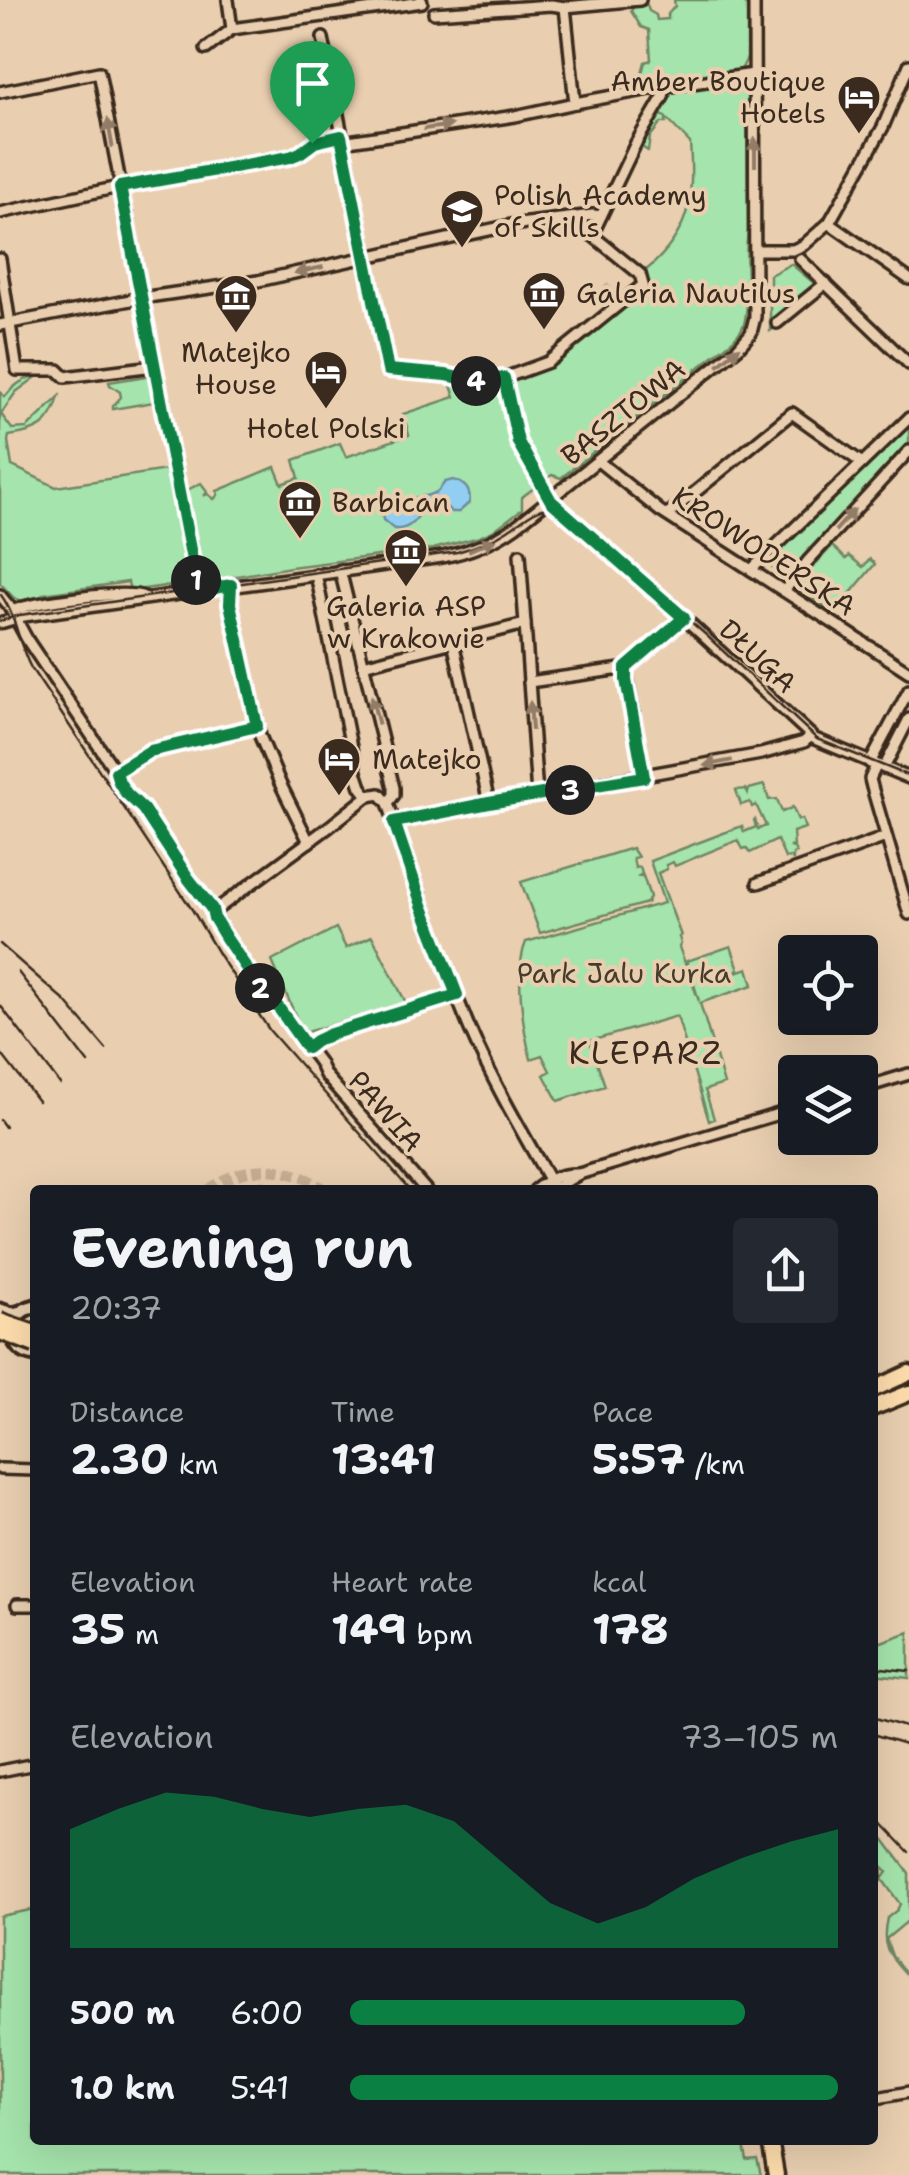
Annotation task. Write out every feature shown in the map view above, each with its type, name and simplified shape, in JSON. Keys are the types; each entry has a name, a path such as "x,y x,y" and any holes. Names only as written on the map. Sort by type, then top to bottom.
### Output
{"main road":[{"path":"0,1321 30,1331"},
{"path":"0,1332 30,1343"},
{"path":"878,1387 909,1372"},
{"path":"878,1408 909,1392"},
{"path":"771,2145 776,2175"},
{"path":"780,2145 786,2175"}],"street":[{"path":"228,0 232,30"},
{"path":"206,49 232,30 421,0"},
{"path":"434,13 550,2 565,7 640,0"},
{"name":"BASZTOWA","path":"0,623 14,614 147,599 473,550 506,533 550,500 748,339 756,318 754,0"},
{"path":"565,7 575,104"},
{"path":"323,38 388,370 477,382 504,378 548,362 643,285 640,274 592,235 546,222"},
{"path":"756,250 793,250 828,223 883,127 909,66"},
{"path":"0,92 99,72 198,591"},
{"path":"0,212 290,157 315,142 515,116 651,89 754,74"},
{"path":"592,235 665,87"},
{"path":"5,324 258,281 511,226 601,216"},
{"path":"828,223 909,279"},
{"path":"800,259 909,364"},
{"path":"0,260 5,324 16,370 58,370 64,377 154,366"},
{"path":"776,322 826,283"},
{"name":"DŁUGA","path":"504,378 518,442 550,500 811,736 909,778"},
{"path":"667,515 792,413 862,463"},
{"path":"752,570 909,418"},
{"path":"784,592 909,451"},
{"name":"KROWODERSKA","path":"598,460 667,515 909,672"},
{"path":"520,554 537,795"},
{"path":"340,570 394,788 388,803"},
{"path":"316,574 358,778 368,796"},
{"path":"231,585 230,604 257,726 309,842"},
{"name":"PAWIA","path":"0,595 126,793 143,809 207,901 259,987 319,1062 325,1076 422,1185"},
{"path":"0,630 14,614"},
{"path":"529,682 626,668 684,618"},
{"path":"364,666 525,624"},
{"path":"453,642 489,803"},
{"path":"626,668 644,777"},
{"path":"909,690 870,779 909,914"},
{"path":"877,766 909,719"},
{"path":"116,772 150,751 257,726"},
{"path":"394,822 771,752 811,736"},
{"path":"214,918 218,909 368,796 380,794 388,803 422,905 479,1048 551,1185"},
{"path":"758,883 886,837"},
{"path":"307,1048 331,1034 457,995"},
{"path":"878,1083 909,1074"},
{"path":"554,1185 563,1174 579,1174 778,1114"},
{"path":"0,1310 14,1314 30,1308"},
{"path":"8,1343 12,1325 21,1312"},
{"path":"0,1469 30,1470"},
{"path":"17,1605 30,1605"},
{"path":"0,1771 30,1765"},
{"path":"878,2097 909,2092"}],"green space":[{"path":"674,0 741,0 747,6 747,58 741,70 747,91 747,309 744,326 733,340 561,478 552,475 522,497 522,509 480,537 433,549 207,581 130,591 128,582 43,594 43,598 27,603 14,598 0,583 0,392 5,397 24,380 39,375 16,392 1,414 12,429 27,428 59,397 52,415 41,426 9,436 12,466 56,487 166,470 173,492 201,483 207,491 205,495 214,499 217,491 275,467 282,484 299,478 294,460 340,443 346,457 409,435 403,414 455,397 448,377 502,384 514,381 556,361 647,288 644,272 671,244 686,215 691,182 690,143 666,118 666,123 661,123 650,137 648,151 642,147 660,115 663,116 660,112 666,103 662,83 639,84 645,62 651,60 649,30 641,27 631,11 634,6 647,5 657,20 668,19"},
{"path":"791,264 815,284 773,319 778,326 770,331 770,275"},
{"path":"146,376 151,379 154,402 113,409 121,397 109,382"},
{"path":"909,422 909,446 803,562 788,577 768,564 784,545"},
{"path":"832,546 863,567 870,559 875,564 834,613 795,587"},
{"name":"Park Jalu Kurka","path":"764,785 769,800 777,799 782,812 792,806 798,820 802,819 805,828 793,832 793,861 791,857 785,858 777,840 750,853 738,840 675,866 673,862 658,873 699,1001 687,961 731,946 739,969 721,977 748,968 753,985 700,1003 724,1084 705,1090 714,1119 709,1121 677,1016 590,1041 605,1086 558,1101 544,1075 550,1071 542,1055 531,1059 528,1047 520,983 526,942 664,903 650,861 742,826 744,832 756,827 755,819 758,829 766,826 756,805 741,805 736,790 746,789 748,793 749,789"},
{"path":"632,848 638,857 633,858 635,868 640,867 642,874 637,877 643,876 650,897 647,903 540,933 521,882"},
{"path":"336,928 346,948 372,936 406,1003 303,1033 272,961"},
{"path":"909,1632 909,1678 878,1675 878,1643"},
{"path":"878,1832 909,1873 909,1920 886,1939 892,1956 909,1977 891,1957 886,1944 885,1928 887,1918 900,1904 882,1879 887,1872 878,1861"},
{"path":"30,1910 30,2145 744,2145 747,2160 757,2159 761,2175 0,2175 0,1916"}],"water":[{"path":"453,480 464,485 469,495 469,503 459,512 451,512 436,500 402,529 394,529 383,520 382,507 388,499 405,501 429,495"}],"tunnel":[{"path":"604,286 616,299"},
{"path":"216,1185 237,1175 267,1170 296,1175 317,1185"}],"tram line":[{"path":"0,621 457,552 496,537 537,511 552,508 583,527 817,739 909,776"},
{"path":"1,595 31,668 270,1031 406,1185"},
{"path":"878,1668 909,1671"}],"railway":[{"path":"0,944 66,1002 106,1049"},
{"path":"18,972 88,1063"},
{"path":"0,1005 60,1084"},
{"path":"0,1052 38,1101"},
{"path":"0,1120 5,1127"},
{"path":"878,1719 909,1728"},
{"path":"878,1736 909,1745"},
{"path":"878,1819 909,1852"}],"place":[{"name":"Amber Boutique Hotels","path":"859,135"},
{"name":"Polish Academy of Skills","path":"462,249"},
{"name":"Galeria Nautilus","path":"544,331"},
{"name":"Matejko House","path":"236,334"},
{"name":"Hotel Polski","path":"326,410"},
{"name":"Barbican","path":"300,540"},
{"name":"Galeria ASP w Krakowie","path":"406,588"},
{"name":"Matejko","path":"339,797"}],"district":[{"name":"KLEPARZ","path":"646,1053"}],"route":[{"path":"341,136 388,370 477,382 504,378 518,442 551,501 684,618 626,668 644,777 394,822 457,995 331,1034 307,1048 251,975 212,909 143,809 126,793 116,772 150,751 257,726 230,604 231,585 198,591 120,187 290,157 312,143 341,136"}]}
